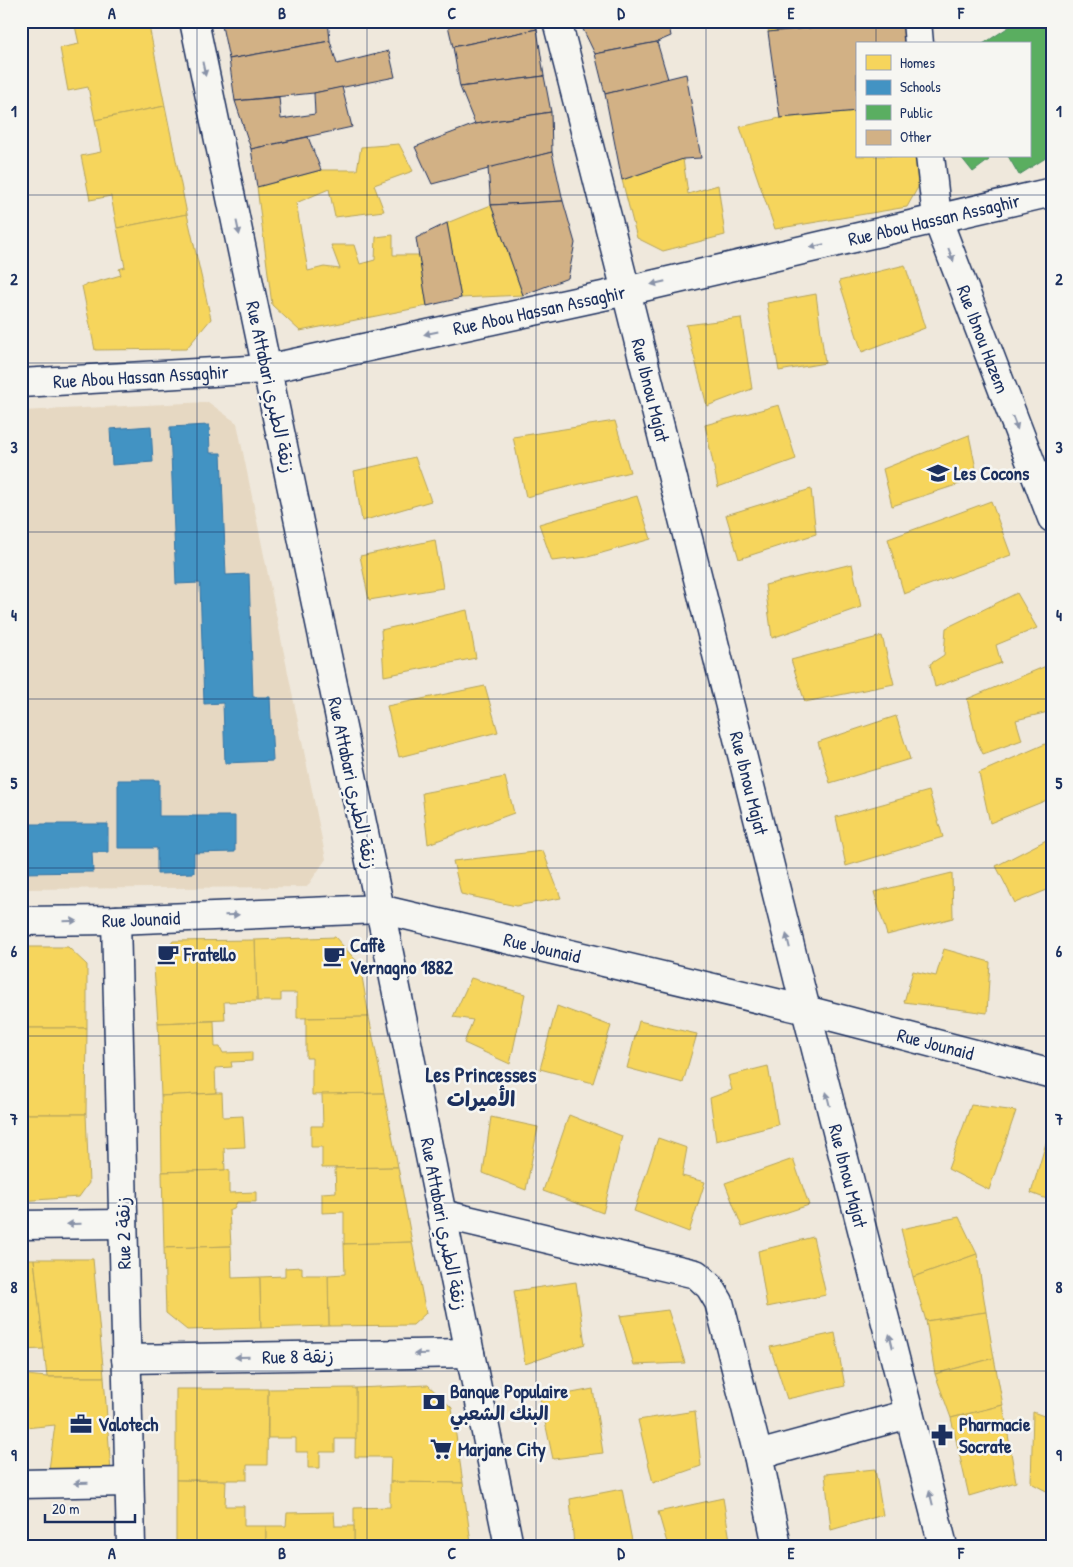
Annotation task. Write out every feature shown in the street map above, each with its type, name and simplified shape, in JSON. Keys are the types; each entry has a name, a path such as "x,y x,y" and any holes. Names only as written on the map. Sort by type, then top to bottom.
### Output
{"street":[{"name":"Rue Attabari زنقة الطبري","path":"194,21 380,909 509,1546"},
{"name":"Rue Ibnou Majat","path":"557,21 943,1546"},
{"path":"917,21 919,42"},
{"name":"Rue Ibnou Hazem","path":"930,158 937,218 1052,518"},
{"name":"Rue Abou Hassan Assaghir","path":"21,383 267,369 626,290 1052,192"},
{"name":"Rue Jounaid","path":"21,921 116,920 380,909 806,1010 1052,1074"},
{"name":"Rue 2 زنقة","path":"116,920 131,1546"},
{"path":"442,1214 696,1274 710,1287 719,1302 758,1455 777,1546"},
{"path":"21,1225 123,1224"},
{"name":"Rue 8 زنقة","path":"126,1360 470,1353"},
{"path":"758,1455 909,1414"},
{"path":"21,1484 130,1482"}],"shaded area":[{"path":"208,402 237,423 326,859 307,887 21,889 21,411"}],"building: Homes":[{"path":"74,21 148,21 165,106 95,120 88,87 68,91 60,48 79,44"},
{"path":"770,21 879,21 768,32"},
{"path":"165,106 187,214 117,228 111,196 90,200 81,156 101,152 95,120"},
{"path":"856,111 856,158 921,158 926,173 907,207 775,229 740,127 780,118"},
{"path":"399,144 413,171 374,185 384,211 335,217 329,189 296,203 308,271 324,267 340,269 331,245 354,245 360,264 375,260 376,237 393,235 393,255 419,255 427,306 300,331 272,305 257,187 321,170 357,170 361,147"},
{"path":"683,159 688,194 718,185 725,235 663,251 637,238 622,180"},
{"path":"491,205 523,295 461,298 447,223"},
{"path":"187,214 211,319 186,349 95,350 82,286 121,275 119,269 125,267 117,228"},
{"path":"905,265 925,328 862,352 839,281"},
{"path":"816,294 825,363 779,371 767,303"},
{"path":"741,318 752,389 707,406 686,325"},
{"path":"779,405 796,459 718,487 705,425"},
{"path":"615,421 630,472 526,497 513,437"},
{"path":"969,435 978,478 892,506 883,469"},
{"path":"415,457 431,501 362,521 354,471"},
{"path":"811,489 816,534 739,559 726,515"},
{"path":"637,496 651,539 588,557 552,561 539,524"},
{"path":"991,501 1011,555 904,594 888,539"},
{"path":"435,540 443,588 369,600 360,556"},
{"path":"852,564 861,607 772,638 765,585"},
{"path":"1017,593 1037,628 996,645 1001,663 935,687 930,664 944,655 946,628"},
{"path":"467,610 476,658 384,676 381,630"},
{"path":"882,636 894,684 805,702 791,660"},
{"path":"1051,664 1052,711 1016,720 1022,740 983,754 977,741 967,699"},
{"path":"485,686 498,732 399,757 387,706"},
{"path":"896,716 910,759 830,783 818,742"},
{"path":"1052,741 1052,798 990,823 979,773"},
{"path":"505,777 514,813 428,844 422,793"},
{"path":"929,791 943,837 846,866 836,817"},
{"path":"1052,837 1052,888 1015,903 996,866"},
{"path":"543,851 561,898 516,906 461,894 453,861"},
{"path":"952,873 953,918 887,935 874,892"},
{"path":"335,937 360,965 369,1017 297,1018 297,993 281,993 281,1001 257,1001 255,940"},
{"path":"255,940 257,1001 224,1002 225,1020 158,1023 154,968 173,941"},
{"path":"21,947 68,947 87,965 87,1028 21,1028"},
{"path":"944,949 990,962 987,1013 904,1002 913,971 936,976"},
{"path":"471,978 525,994 510,1064 464,1043 473,1020 453,1017"},
{"path":"557,1006 611,1026 593,1083 540,1069"},
{"path":"369,1017 384,1093 312,1095 312,1058 306,1058 306,1018"},
{"path":"214,1021 215,1047 220,1047 223,1053 252,1052 252,1061 231,1062 232,1067 215,1068 216,1093 161,1096 158,1023"},
{"path":"639,1021 697,1034 683,1083 627,1068"},
{"path":"21,1028 87,1028 86,1114 21,1114"},
{"path":"768,1066 778,1125 716,1141 710,1098 732,1090 728,1076"},
{"path":"222,1093 223,1117 243,1116 245,1147 224,1148 225,1170 162,1172 161,1096"},
{"path":"384,1093 398,1167 322,1168 322,1147 311,1147 311,1126 323,1126 322,1094"},
{"path":"971,1105 1016,1111 989,1190 948,1169"},
{"path":"21,1114 86,1114 89,1183 79,1197 21,1201"},
{"path":"569,1115 622,1136 603,1213 543,1191"},
{"path":"491,1117 538,1127 526,1190 483,1173"},
{"path":"1052,1123 1052,1201 1031,1193"},
{"path":"658,1138 687,1148 682,1176 705,1182 689,1232 634,1211"},
{"path":"793,1159 809,1205 742,1227 725,1183"},
{"path":"398,1167 412,1242 344,1244 344,1212 322,1213 322,1193 336,1192 335,1168"},
{"path":"229,1170 229,1193 256,1192 256,1202 237,1202 234,1208 229,1210 231,1246 164,1248 162,1172"},
{"path":"959,1217 977,1254 913,1277 901,1229"},
{"path":"813,1237 826,1295 767,1307 758,1251"},
{"path":"412,1242 426,1313 413,1325 329,1326 328,1275 345,1274 344,1244"},
{"path":"231,1246 232,1278 260,1277 261,1328 187,1330 166,1313 164,1248"},
{"path":"977,1254 986,1312 926,1321 913,1277"},
{"path":"21,1259 34,1259 44,1349 21,1350"},
{"path":"34,1259 93,1259 104,1377 47,1377"},
{"path":"302,1267 302,1275 328,1275 329,1326 261,1328 260,1277 285,1276 285,1268"},
{"path":"576,1282 585,1344 525,1364 514,1291"},
{"path":"668,1310 685,1363 634,1365 620,1316"},
{"path":"986,1312 994,1358 935,1374 926,1321"},
{"path":"835,1333 845,1386 787,1399 770,1347"},
{"path":"994,1358 1003,1405 951,1418 935,1374"},
{"path":"27,1375 104,1377 111,1472 48,1477 55,1425 25,1428"},
{"path":"428,1385 452,1408 463,1483 390,1482 391,1457 355,1457 356,1388"},
{"path":"356,1388 356,1439 335,1439 335,1452 320,1452 320,1468 308,1468 308,1452 296,1452 296,1438 268,1438 268,1389"},
{"path":"176,1389 268,1389 267,1465 247,1465 247,1480 176,1480"},
{"path":"593,1389 603,1453 553,1459 540,1399"},
{"path":"1003,1405 1016,1482 969,1496 951,1418"},
{"path":"695,1411 701,1466 653,1483 638,1420"},
{"path":"1033,1412 1052,1419 1052,1494 1031,1483"},
{"path":"875,1469 883,1515 831,1530 825,1474"},
{"path":"176,1480 226,1481 225,1506 244,1506 244,1526 266,1526 266,1546 176,1546"},
{"path":"390,1482 463,1483 471,1543 469,1546 354,1546 354,1508 390,1507"},
{"path":"622,1489 633,1546 574,1546 570,1499"},
{"path":"723,1498 731,1546 668,1546 658,1512"},
{"path":"334,1512 335,1526 354,1526 354,1546 266,1546 266,1526 286,1526 287,1513"}],"building: Schools":[{"path":"209,425 210,453 221,453 226,575 249,574 253,697 270,697 273,761 225,763 223,703 204,704 200,583 176,584 170,427"},
{"path":"151,426 153,462 112,465 110,429"},
{"path":"118,780 159,780 159,816 235,816 235,852 194,853 194,873 157,874 157,848 118,848"},
{"path":"21,824 108,824 108,852 92,852 93,872 21,873"}],"building: Public":[{"path":"1018,21 1052,21 1052,154 1019,175 1009,158 1030,158 1030,42 986,42"},
{"path":"962,158 988,158 989,160 973,172"}],"building: Other":[{"path":"221,21 328,21 330,41 229,59"},
{"path":"447,21 535,21 537,29 453,47"},
{"path":"590,21 668,21 671,36 657,42 595,54 580,23"},
{"path":"879,21 907,21 907,42 856,42 856,111 780,118 768,32"},
{"path":"537,29 544,76 460,87 453,47"},
{"path":"330,41 337,64 389,51 395,77 314,93 235,101 229,59"},
{"path":"657,42 668,79 605,94 595,54"},
{"path":"686,74 701,158 683,159 622,180 605,94"},
{"path":"544,76 551,112 475,124 460,87"},
{"path":"342,87 352,127 251,149 235,101 279,97 281,119 315,114 314,93"},
{"path":"551,112 552,152 432,184 415,147 475,124"},
{"path":"308,137 321,170 257,187 251,149"},
{"path":"552,152 563,201 491,205 488,168"},
{"path":"563,201 575,243 568,278 523,295 491,205"},
{"path":"447,223 461,298 427,306 416,238"}],"place":[{"name":"Les Cocons","path":"938,473"},
{"name":"Fratello","path":"168,954"},
{"name":"Caffè Vernagno 1882","path":"334,956"},
{"name":"Banque Populaire البنك الشعبي","path":"434,1402"},
{"name":"Valotech","path":"81,1424"},
{"name":"Pharmacie Socrate","path":"942,1435"},
{"name":"Marjane City","path":"441,1449"}],"district":[{"name":"Les Princesses الأميرات","path":"481,1087"}]}
